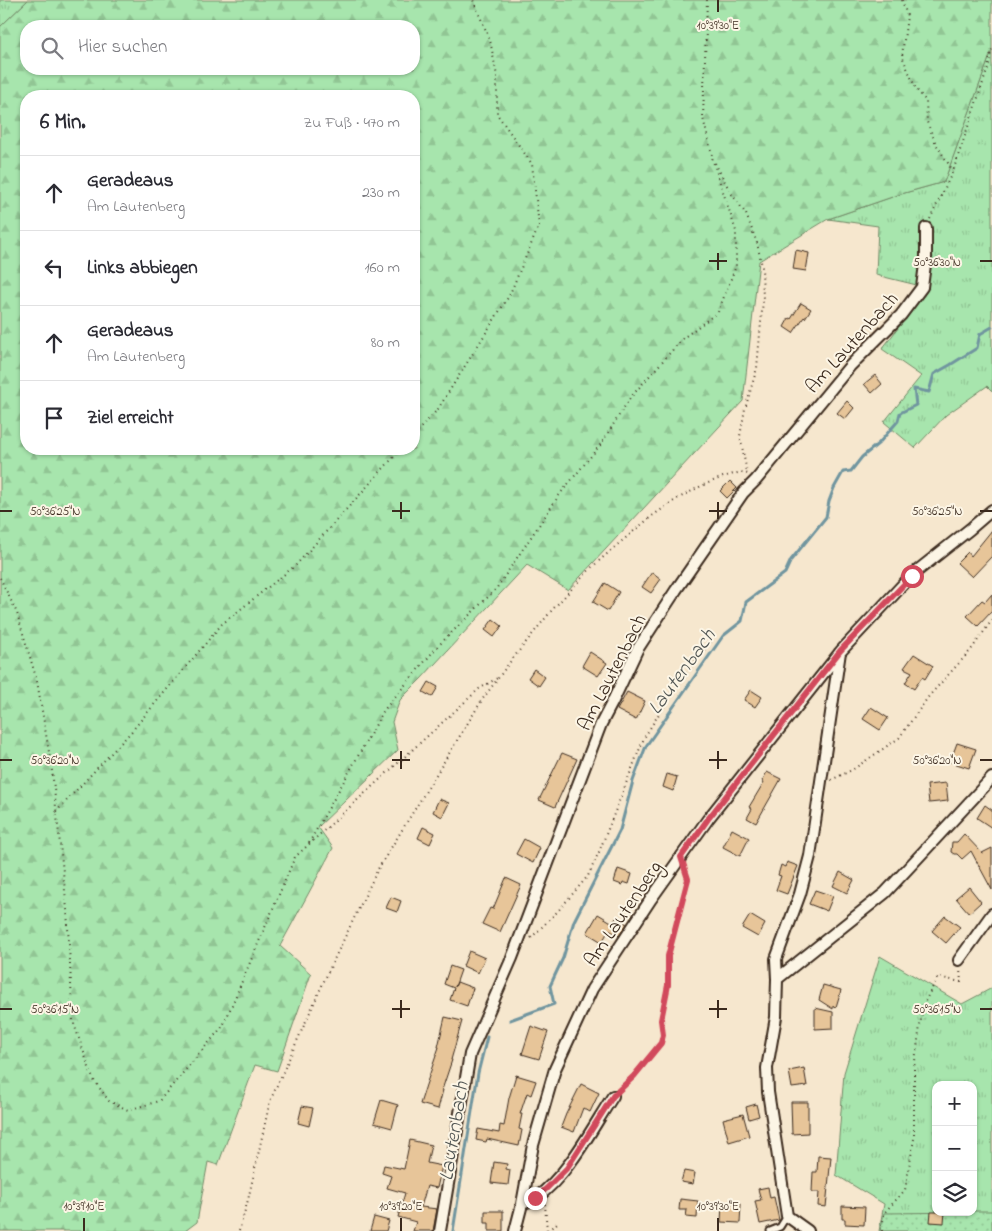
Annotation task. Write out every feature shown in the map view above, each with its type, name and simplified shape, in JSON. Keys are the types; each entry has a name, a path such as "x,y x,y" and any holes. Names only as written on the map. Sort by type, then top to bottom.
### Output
{"street":[{"name":"Am Lautenbach","path":"440,1231 470,1054 512,958 602,724 637,650 676,590 744,493 850,366 901,315 922,287 926,257 926,228"},
{"name":"Am Lautenberg","path":"515,1231 533,1145 554,1069 592,989 651,899 708,819 840,651 912,576 992,510"},
{"path":"808,1231 787,1216 768,1092 767,1068 776,1018 776,959 800,894 810,856 840,651"},
{"path":"777,980 885,893 992,778"},
{"path":"959,960 992,914"},
{"path":"522,1204 535,1198 567,1168 613,1096"}],"lane":[{"path":"770,1231 780,1227 787,1216"}],"path":[{"path":"420,428 438,409 510,296 539,226 532,164 497,114 497,76 490,40 473,0"},
{"path":"308,845 384,710 437,646 496,589 560,494 601,444 630,398 683,338 718,312 736,266 736,231 712,158 704,118 707,0"},
{"path":"902,0 907,16 902,56 916,89 926,101 927,122 936,144 953,171"},
{"path":"926,228 953,171 988,68 992,47"},
{"path":"712,158 731,193 746,214 757,243 762,266 763,300 757,368 745,409 740,436 747,473"},
{"path":"56,812 131,732 222,624 296,565 396,455"},
{"path":"239,1231 248,1200 270,1101 329,970 378,868 482,700 552,610 591,568 652,516 677,499 723,477 741,472 747,473 756,480"},
{"path":"0,578 17,613 37,681 52,770 67,909 73,1021 93,1079 109,1101 128,1110 159,1101 223,1026 295,857 479,688 499,677"},
{"path":"821,785 852,770 899,738 930,696 971,650 992,620"},
{"path":"531,938 558,911 588,876 644,738 678,683 712,640"},
{"path":"613,1096 634,1076 661,1043 663,1035 661,1020 668,985 668,956 688,879 681,857"},
{"path":"882,1231 884,1213 905,1190 914,1139 914,1068 923,1006 938,977 961,982 959,960"},
{"path":"547,1188 545,1208 548,1231"},
{"path":"548,1231 558,1222"}],"green space":[{"path":"0,0 28,0 0,27"},
{"path":"28,0 992,0 992,50 944,182 901,194 828,219 759,261 743,401 568,590 527,565 400,700 392,722 398,750 318,827 333,848 280,946 311,974 277,1071 255,1065 218,1165 208,1162 197,1222 185,1231 0,1231 0,27"},
{"path":"992,50 992,391 987,386 946,415 915,448 884,422 921,376 882,349 929,288 876,275 878,226 828,219 901,194 944,182"},
{"path":"880,956 962,1004 992,988 992,1231 879,1231 884,1204 836,1175 844,1073"},
{"path":"977,1211 992,1211 992,1231 880,1231 884,1213 932,1212 932,1216 977,1216"}],"building":[{"path":"796,250 809,253 806,271 793,269"},
{"path":"801,303 811,309 793,333 784,327"},
{"path":"875,375 882,384 872,393 864,384"},
{"path":"847,401 854,408 845,419 837,413"},
{"path":"730,481 737,488 727,498 720,491"},
{"path":"992,530 992,556 972,577 957,563 968,552 971,556"},
{"path":"652,572 661,579 651,593 642,587"},
{"path":"605,583 619,592 608,611 593,602"},
{"path":"992,594 992,611 978,626 967,616 982,600 985,602"},
{"path":"493,619 502,626 494,637 485,630"},
{"path":"590,652 607,663 598,676 582,666"},
{"path":"914,654 933,666 925,679 922,677 914,689 905,683 912,672 904,668"},
{"path":"534,669 545,677 539,686 528,678"},
{"path":"429,682 438,687 432,697 423,692"},
{"path":"751,690 762,697 755,707 744,700"},
{"path":"627,692 645,701 636,720 617,710"},
{"path":"871,707 888,718 880,730 863,719"},
{"path":"957,743 976,749 969,768 950,762"},
{"path":"562,753 577,759 555,807 539,800"},
{"path":"767,772 781,779 756,823 747,818 752,809 749,807 764,782 762,781"},
{"path":"667,774 677,777 673,791 663,787"},
{"path":"946,783 948,801 929,803 927,785"},
{"path":"439,799 449,803 442,817 433,812"},
{"path":"985,805 992,810 992,828 977,818"},
{"path":"423,827 435,833 430,844 418,838"},
{"path":"732,829 749,838 740,856 723,847"},
{"path":"964,834 982,853 992,848 992,890 971,851 962,859 957,854 951,852 952,842 957,842"},
{"path":"524,839 540,848 533,863 516,854"},
{"path":"787,862 798,866 787,894 776,890 781,876 778,875 781,865 785,867"},
{"path":"618,869 632,874 629,884 623,882 622,885 614,882"},
{"path":"840,872 854,880 847,893 833,886"},
{"path":"506,878 521,885 500,932 482,924 490,908 493,909"},
{"path":"969,887 981,902 969,913 956,898"},
{"path":"815,890 833,896 827,911 809,904"},
{"path":"391,897 401,901 397,912 386,908"},
{"path":"598,914 613,923 616,918 627,924 619,936 609,930 602,942 587,933"},
{"path":"750,915 765,924 758,937 742,928"},
{"path":"945,916 960,927 946,943 932,931"},
{"path":"469,951 485,958 478,973 463,966"},
{"path":"450,966 461,970 455,987 457,982 473,988 467,1006 450,1000 454,988 444,984"},
{"path":"823,985 841,990 836,1007 833,1006 833,1009 819,1000"},
{"path":"815,1008 833,1012 833,1028 815,1029"},
{"path":"445,1017 462,1021 438,1109 420,1104 439,1047"},
{"path":"531,1026 548,1032 539,1059 522,1054"},
{"path":"804,1068 807,1086 792,1088 789,1071"},
{"path":"516,1075 536,1081 531,1095 527,1093 520,1114 522,1114 519,1129 522,1130 519,1146 487,1139 486,1142 476,1140 478,1129 499,1133 500,1125 504,1126 509,1098"},
{"path":"581,1084 599,1093 590,1112 583,1108 574,1132 561,1127"},
{"path":"381,1100 398,1105 392,1128 374,1123"},
{"path":"791,1102 808,1102 808,1133 792,1134"},
{"path":"756,1104 759,1116 749,1119 746,1107"},
{"path":"302,1106 313,1108 309,1126 298,1123"},
{"path":"743,1114 749,1136 729,1142 723,1119"},
{"path":"410,1140 431,1145 427,1163 442,1166 437,1188 427,1186 421,1207 437,1209 433,1231 413,1231 416,1222 398,1217 405,1193 387,1188 391,1176 382,1173 384,1165 404,1169"},
{"path":"818,1156 831,1157 826,1207 818,1206 819,1192 812,1192 813,1172 817,1172"},
{"path":"494,1162 507,1164 506,1169 510,1170 508,1185 491,1183"},
{"path":"684,1171 695,1173 693,1184 681,1182"},
{"path":"768,1187 770,1198 774,1197 779,1220 760,1224 755,1201 761,1200 758,1189"},
{"path":"680,1199 698,1201 697,1218 686,1217 687,1210 679,1210"},
{"path":"722,1203 741,1204 740,1223 721,1222"},
{"path":"842,1206 865,1207 864,1225 845,1224 845,1219 842,1219"},
{"path":"485,1211 503,1211 503,1231 489,1231 489,1223 485,1223"},
{"path":"931,1212 932,1216 945,1216 944,1223 930,1222"},
{"path":"374,1217 389,1221 386,1231 370,1231"}],"waterway":[{"name":"Lautenbach","path":"510,1020 554,1004 550,986 563,958 574,921 620,830 633,781 646,746 723,636 742,621 746,602 785,573 791,560 826,517 829,501 843,472 851,471 862,457 879,443 898,421 900,413 916,405 914,389 929,392 934,374 977,348 980,334 992,327"},
{"name":"Lautenbach","path":"453,1231 478,1073 487,1037"}],"route":[{"path":"535,1198 567,1168 613,1096 634,1076 661,1043 663,1035 661,1020 668,985 668,956 688,879 681,857 708,819 840,651 912,576"}]}
